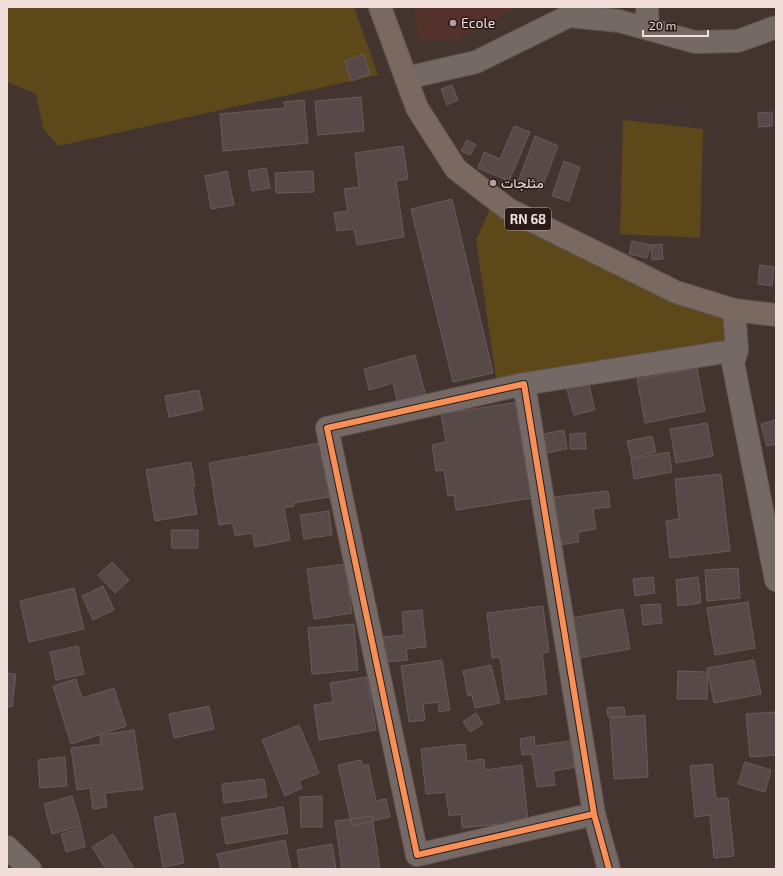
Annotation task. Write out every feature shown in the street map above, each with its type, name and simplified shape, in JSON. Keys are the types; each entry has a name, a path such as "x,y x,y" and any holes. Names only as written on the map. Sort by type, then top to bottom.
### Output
{"main road":[{"name":"RN 68","path":"380,7 417,108 456,169 508,209 676,292 734,310 776,315"}],"street":[{"path":"647,7 648,29"},
{"path":"406,78 476,62 569,16 619,21 694,42 738,42 776,27"},
{"path":"734,310 737,350 733,363 776,580"},
{"path":"594,814 417,855 327,428 524,384 737,350"},
{"path":"524,384 594,814 608,869"},
{"path":"7,847 30,869"}],"shaded area":[{"path":"7,7 354,7 378,75 58,146 43,128 36,94 7,82"},
{"name":"Ecole","path":"414,7 519,7 459,39 419,41"},
{"path":"623,120 703,129 700,238 620,234"},
{"path":"493,202 734,310 737,350 496,378 476,240"}],"building":[{"path":"364,54 370,74 351,81 345,61"},
{"path":"452,85 458,100 447,105 441,89"},
{"path":"361,97 364,131 318,135 315,101"},
{"path":"304,100 308,143 223,151 220,114 285,108 284,102"},
{"path":"772,112 772,126 759,127 758,113"},
{"path":"514,126 530,132 509,181 478,168 484,152 500,159"},
{"path":"535,136 558,146 541,190 518,182"},
{"path":"467,140 476,145 470,155 461,151"},
{"path":"403,146 408,179 396,181 404,237 357,245 354,229 337,231 334,213 348,211 344,189 359,187 355,153"},
{"path":"564,161 580,167 569,201 552,196"},
{"path":"266,168 270,188 252,191 248,171"},
{"path":"227,171 234,205 211,209 205,176"},
{"path":"313,171 314,192 276,193 275,173"},
{"path":"452,199 493,373 453,382 411,209"},
{"path":"632,241 651,245 647,258 629,254"},
{"path":"662,244 663,259 652,260 651,245"},
{"path":"760,265 774,267 772,286 758,284"},
{"path":"415,355 426,397 398,404 393,383 369,390 364,369"},
{"path":"697,368 705,411 645,423 637,379"},
{"path":"588,381 595,410 574,415 566,386"},
{"path":"199,390 203,410 169,417 165,396"},
{"path":"518,402 533,498 456,510 454,495 448,496 444,470 436,471 432,445 446,442 441,414"},
{"path":"776,420 776,444 767,446 761,424"},
{"path":"707,423 713,456 676,463 670,429"},
{"path":"564,430 567,449 546,453 543,434"},
{"path":"585,433 586,449 570,449 570,434"},
{"path":"652,436 656,452 631,458 627,441"},
{"path":"320,443 329,497 294,503 294,506 284,508 290,540 255,547 252,533 235,536 233,523 219,525 209,463"},
{"path":"669,452 672,472 634,479 631,459"},
{"path":"191,462 195,486 192,486 197,514 155,521 146,470"},
{"path":"721,474 730,551 670,558 666,521 679,519 675,479"},
{"path":"608,491 610,507 593,509 596,529 578,532 579,542 559,545 554,497"},
{"path":"329,511 332,535 304,539 300,515"},
{"path":"171,530 198,530 198,548 172,548"},
{"path":"112,562 129,580 115,593 98,575"},
{"path":"345,564 352,613 314,619 307,569"},
{"path":"738,568 740,598 707,601 705,570"},
{"path":"653,577 655,593 635,596 633,579"},
{"path":"698,577 701,603 678,606 676,580"},
{"path":"103,586 114,610 93,620 82,596"},
{"path":"74,588 84,629 29,642 20,601"},
{"path":"748,602 755,648 715,655 707,608"},
{"path":"660,604 662,623 643,625 641,605"},
{"path":"543,606 549,652 542,653 547,694 506,700 500,657 492,658 487,613"},
{"path":"623,609 630,649 578,658 571,618"},
{"path":"422,610 426,647 406,649 408,660 386,662 383,637 404,635 402,612"},
{"path":"354,624 358,670 312,674 308,628"},
{"path":"78,646 84,674 56,680 50,652"},
{"path":"442,660 450,710 439,712 438,702 423,704 425,720 409,722 401,666"},
{"path":"754,660 761,694 714,703 707,668"},
{"path":"491,665 500,703 475,708 472,695 468,696 463,671"},
{"path":"678,671 708,672 707,699 677,699"},
{"path":"7,673 16,674 12,707 7,706"},
{"path":"367,677 376,730 319,740 314,705 333,702 330,683"},
{"path":"76,679 82,698 114,688 126,726 71,744 53,686"},
{"path":"209,706 214,729 174,738 169,714"},
{"path":"624,707 625,716 608,717 607,708"},
{"path":"776,712 776,755 750,757 746,714"},
{"path":"476,713 483,724 470,732 463,722"},
{"path":"645,715 648,777 614,779 610,718"},
{"path":"299,725 319,773 299,781 302,788 285,796 262,740"},
{"path":"134,730 143,789 105,793 107,807 93,809 90,788 77,790 71,748 101,744 100,735"},
{"path":"534,736 535,746 578,740 582,766 553,771 555,785 537,787 532,754 522,755 520,739"},
{"path":"465,744 467,761 484,759 485,770 522,765 528,821 462,828 461,814 449,816 446,792 426,794 421,749"},
{"path":"65,757 67,786 40,788 38,760"},
{"path":"361,760 363,766 368,764 376,801 386,799 390,817 352,826 338,765"},
{"path":"745,762 771,770 765,792 738,784"},
{"path":"712,764 716,799 728,798 734,856 714,858 710,815 695,817 690,766"},
{"path":"264,779 267,797 224,803 222,784"},
{"path":"72,796 81,826 52,834 44,804"},
{"path":"322,796 322,827 301,827 300,797"},
{"path":"283,807 288,833 226,844 221,818"},
{"path":"175,813 184,863 163,867 154,817"},
{"path":"372,816 380,869 342,869 335,821"},
{"path":"81,828 85,847 66,852 61,834"},
{"path":"113,834 134,869 106,869 92,847"},
{"path":"285,840 291,869 221,869 217,854"},
{"path":"332,844 336,869 300,869 297,850"}],"cycle path":[{"path":"594,814 417,855 327,428 524,384 594,814 609,869"}],"place":[{"name":"Ecole","path":"453,23"},
{"name":"مثلجات","path":"493,183"}]}
